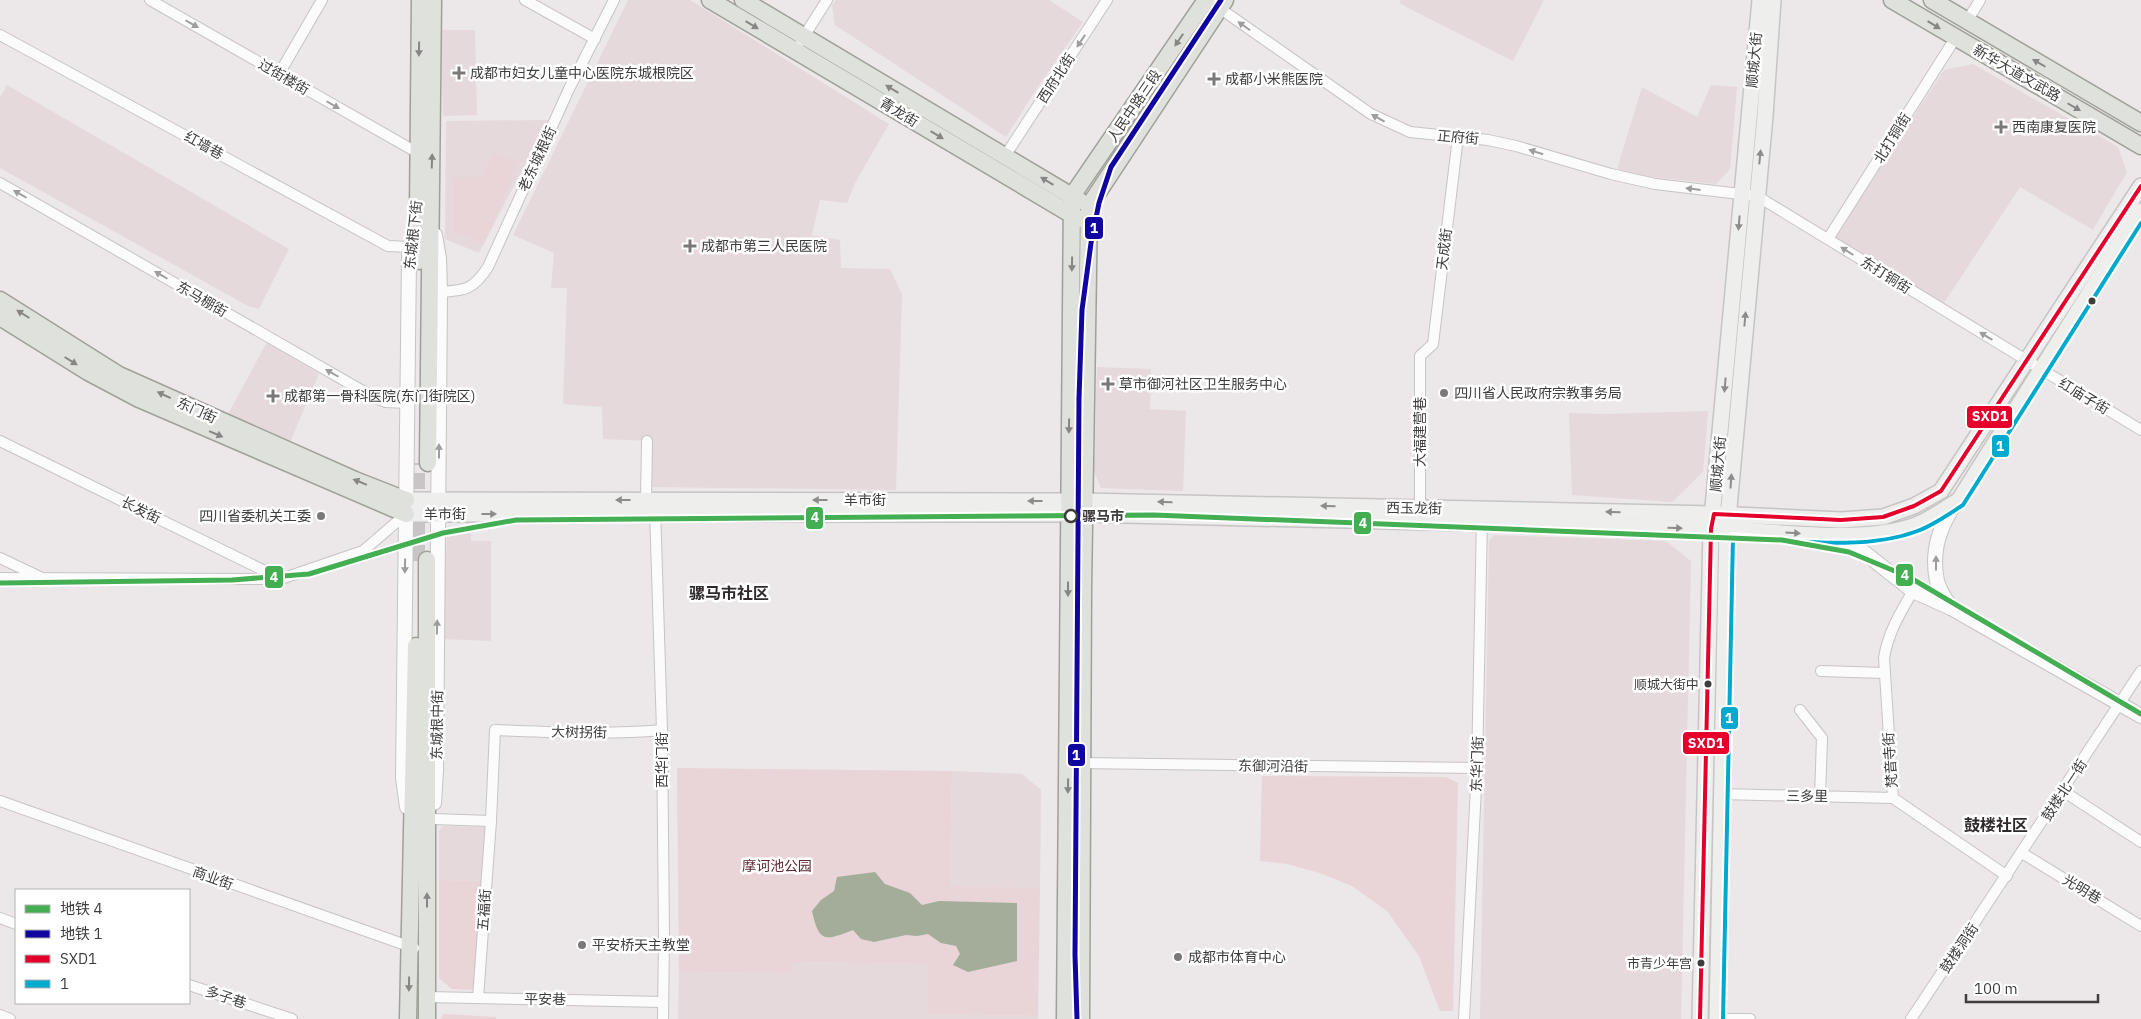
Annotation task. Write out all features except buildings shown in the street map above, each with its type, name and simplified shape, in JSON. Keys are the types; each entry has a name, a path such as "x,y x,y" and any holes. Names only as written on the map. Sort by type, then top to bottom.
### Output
{"main road":[{"name":"东城根下街","path":"420,0 418,153 424,210"},
{"name":"东城根下街","path":"424,210 433,0"},
{"name":"青龙街","path":"710,0 1088,224"},
{"name":"青龙街","path":"743,0 1089,206"},
{"name":"顺城大街","path":"1717,1019 1723,519 1749,196 1760,0"},
{"name":"顺城大街","path":"1749,196 1773,0"},
{"name":"新华大道文武路","path":"1892,0 2141,146"},
{"name":"新华大道文武路","path":"1932,0 2141,123"},
{"name":"人民中路三段","path":"1072,196 1215,2"},
{"name":"人民中路三段","path":"1089,206 1215,2"},
{"path":"1723,519 1841,520 1883,517 1914,506 1941,491 2141,186"},
{"path":"1072,196 1076,507 1076,763 1081,1019"},
{"path":"1076,507 1089,206"},
{"path":"423,463 424,210"},
{"path":"1723,519 1824,535 1883,533 1916,525 1959,500 2141,211"},
{"name":"东门街","path":"0,300 120,375 346,476 406,507"},
{"name":"东门街","path":"0,316 88,372 139,399 197,426 406,507"},
{"name":"羊市街","path":"406,507 652,505 1076,507"},
{"name":"西玉龙街","path":"1076,507 1723,519"},
{"name":"西玉龙街","path":"1076,507 1420,508 1482,516 1711,529 1723,519"},
{"path":"1700,1019 1711,529"},
{"path":"408,1019 411,835 422,561 430,826"},
{"path":"1065,1019 1076,763"},
{"name":"东城根中街","path":"427,1019 430,826"}],"street":[{"name":"过街楼街","path":"150,0 418,153"},
{"path":"279,74 322,0"},
{"path":"526,0 595,39"},
{"name":"老东城根街","path":"440,292 467,290 481,277 488,267 569,89 614,0"},
{"path":"795,50 827,0"},
{"name":"西府北街","path":"1005,156 1107,0"},
{"path":"1967,21 1980,0"},
{"name":"正府街","path":"1215,2 1371,114 1410,132 1516,146 1631,179 1749,196"},
{"name":"红墙巷","path":"0,35 388,246 410,247"},
{"name":"北打铜街","path":"1828,240 1956,37"},
{"name":"天成街","path":"1420,356 1433,344 1458,137"},
{"name":"东马棚街","path":"0,183 375,398 386,402 408,403"},
{"name":"东打铜街","path":"1749,196 1828,240 2027,362"},
{"name":"东城根下街","path":"406,507 410,247 424,210"},
{"name":"东城根下街","path":"424,210 439,258 439,507"},
{"name":"大福建营巷","path":"1420,356 1420,508"},
{"name":"红庙子街","path":"2027,362 2141,430"},
{"name":"长发街","path":"0,441 281,579"},
{"name":"西华门街","path":"647,441 652,505 662,730 663,1019"},
{"path":"1951,608 1937,581 1936,546 1940,530 1959,500"},
{"path":"0,578 281,579 363,551 406,507"},
{"path":"406,507 403,778 411,835"},
{"name":"东城根中街","path":"430,826 436,770 439,507"},
{"name":"东华门街","path":"1464,1019 1478,768 1482,516"},
{"path":"1824,535 1861,550 1913,591 1951,608 2141,716"},
{"path":"0,558 43,578"},
{"name":"梵音寺街","path":"1913,591 1890,634 1884,658 1893,798 2007,876"},
{"path":"1821,671 1884,673"},
{"name":"鼓楼北一街","path":"2007,876 2141,671"},
{"path":"1800,710 1822,738 1820,796"},
{"name":"大树拐街","path":"495,730 640,732 662,730"},
{"name":"五福街","path":"478,998 491,821 495,730"},
{"name":"东御河沿街","path":"1076,763 1478,768"},
{"path":"2064,791 2141,842"},
{"name":"三多里","path":"1720,794 1893,798"},
{"name":"商业街","path":"0,802 410,948 427,948"},
{"path":"430,826 491,821"},
{"name":"光明巷","path":"2022,853 2141,926"},
{"name":"鼓楼洞街","path":"1911,1019 2007,876"},
{"path":"0,918 15,924"},
{"name":"多子巷","path":"190,985 292,1019"},
{"name":"平安巷","path":"427,997 663,1002"},
{"path":"0,1015 10,1019"},
{"path":"1717,1019 1750,1019"}],"shaded area":[{"name":"成都市第三人民医院","path":"628,0 690,0 889,124 855,183 847,203 820,200 812,235 840,240 841,268 890,269 902,294 896,490 650,487 651,441 603,439 602,407 563,404 567,288 551,288 554,253 513,235"},
{"path":"836,0 1049,0 1083,22 1006,137 835,25 832,5"},
{"path":"1401,0 1544,0 1513,61 1399,3"},
{"name":"成都市妇女儿童中心医院东城根院区","path":"441,30 475,30 477,115 443,116"},
{"path":"1973,64 2118,147 2127,172 2093,230 2020,187 1942,306 1834,238 1944,70"},
{"path":"7,85 289,249 259,309 248,306 0,168 0,98"},
{"path":"1711,85 1737,87 1730,169 1716,184 1634,175 1617,169 1642,87 1697,117"},
{"path":"548,120 479,253 445,239 446,121"},
{"name":"成都第一骨科医院(东门街院区)","path":"267,342 319,374 288,447 226,418"},
{"path":"1097,367 1151,369 1150,409 1186,411 1183,491 1101,488 1094,471"},
{"path":"1708,411 1703,472 1672,502 1572,495 1569,413 1605,414"},
{"path":"461,527 471,527 471,541 491,541 491,641 442,639 447,536"},
{"path":"1494,535 1666,541 1691,561 1681,1019 1480,1019 1489,541"},
{"path":"952,771 1022,774 1041,790 1040,888 950,886"},
{"path":"443,826 484,827 486,832 484,881 439,880 439,830"},
{"path":"875,872 885,884 910,893 922,905 939,901 1017,903 1017,961 968,972 953,965 960,954 956,946 941,943 928,934 906,935 874,942 861,939 853,930 830,937 825,937 821,934 817,929 812,911 821,900 834,891 837,877"},
{"path":"793,962 929,964 929,1014 1038,1016 1038,1019 678,1019 679,972 793,973"}],"green space":[{"path":"493,152 518,163 484,244 453,231 453,177 482,177"},
{"name":"摩诃池公园","path":"677,768 952,771 950,886 1040,888 1038,1016 928,1014 929,964 793,962 793,973 679,972"},
{"path":"1262,776 1446,777 1458,783 1453,1011 1440,1011 1419,956 1387,911 1352,886 1320,873 1287,864 1260,861"},
{"path":"439,880 484,881 474,990 452,989 439,978"},
{"path":"444,1014 496,1017 496,1019 440,1019"}],"tunnel":[{"path":"417,463 417,561"}],"metro line":[{"name":"1","path":"1077,1019 1075,955 1079,398 1082,310 1091,243 1099,203 1111,167 1221,0"},
{"name":"4","path":"0,583 232,580 309,574 443,533 516,520 1154,515 1782,540 1849,552 1909,577 2141,714"}],"transit line":[{"name":"SXD1","path":"1700,1019 1711,529 1714,514 1841,520 1883,517 1914,506 1941,491 2141,186"},
{"name":"1","path":"1723,1019 1733,536 1828,543 1876,541 1899,537 1920,530 1937,522 1963,505 2141,223"}],"place":[{"name":"成都市妇女儿童中心医院东城根院区","path":"459,73"},
{"name":"成都小米熊医院","path":"1214,79"},
{"name":"西南康复医院","path":"2001,127"},
{"name":"成都市第三人民医院","path":"690,246"},
{"name":"草市御河社区卫生服务中心","path":"1108,384"},
{"name":"四川省人民政府宗教事务局","path":"1444,393"},
{"name":"成都第一骨科医院(东门街院区)","path":"273,396"},
{"name":"四川省委机关工委","path":"321,516"},
{"name":"骡马市","path":"1071,516"},
{"name":"顺城大街中","path":"1708,684"},
{"name":"平安桥天主教堂","path":"582,945"},
{"name":"成都市体育中心","path":"1178,957"},
{"name":"市青少年宫","path":"1701,963"}],"district":[{"name":"骡马市社区","path":"729,593"},
{"name":"鼓楼社区","path":"1996,825"}]}
